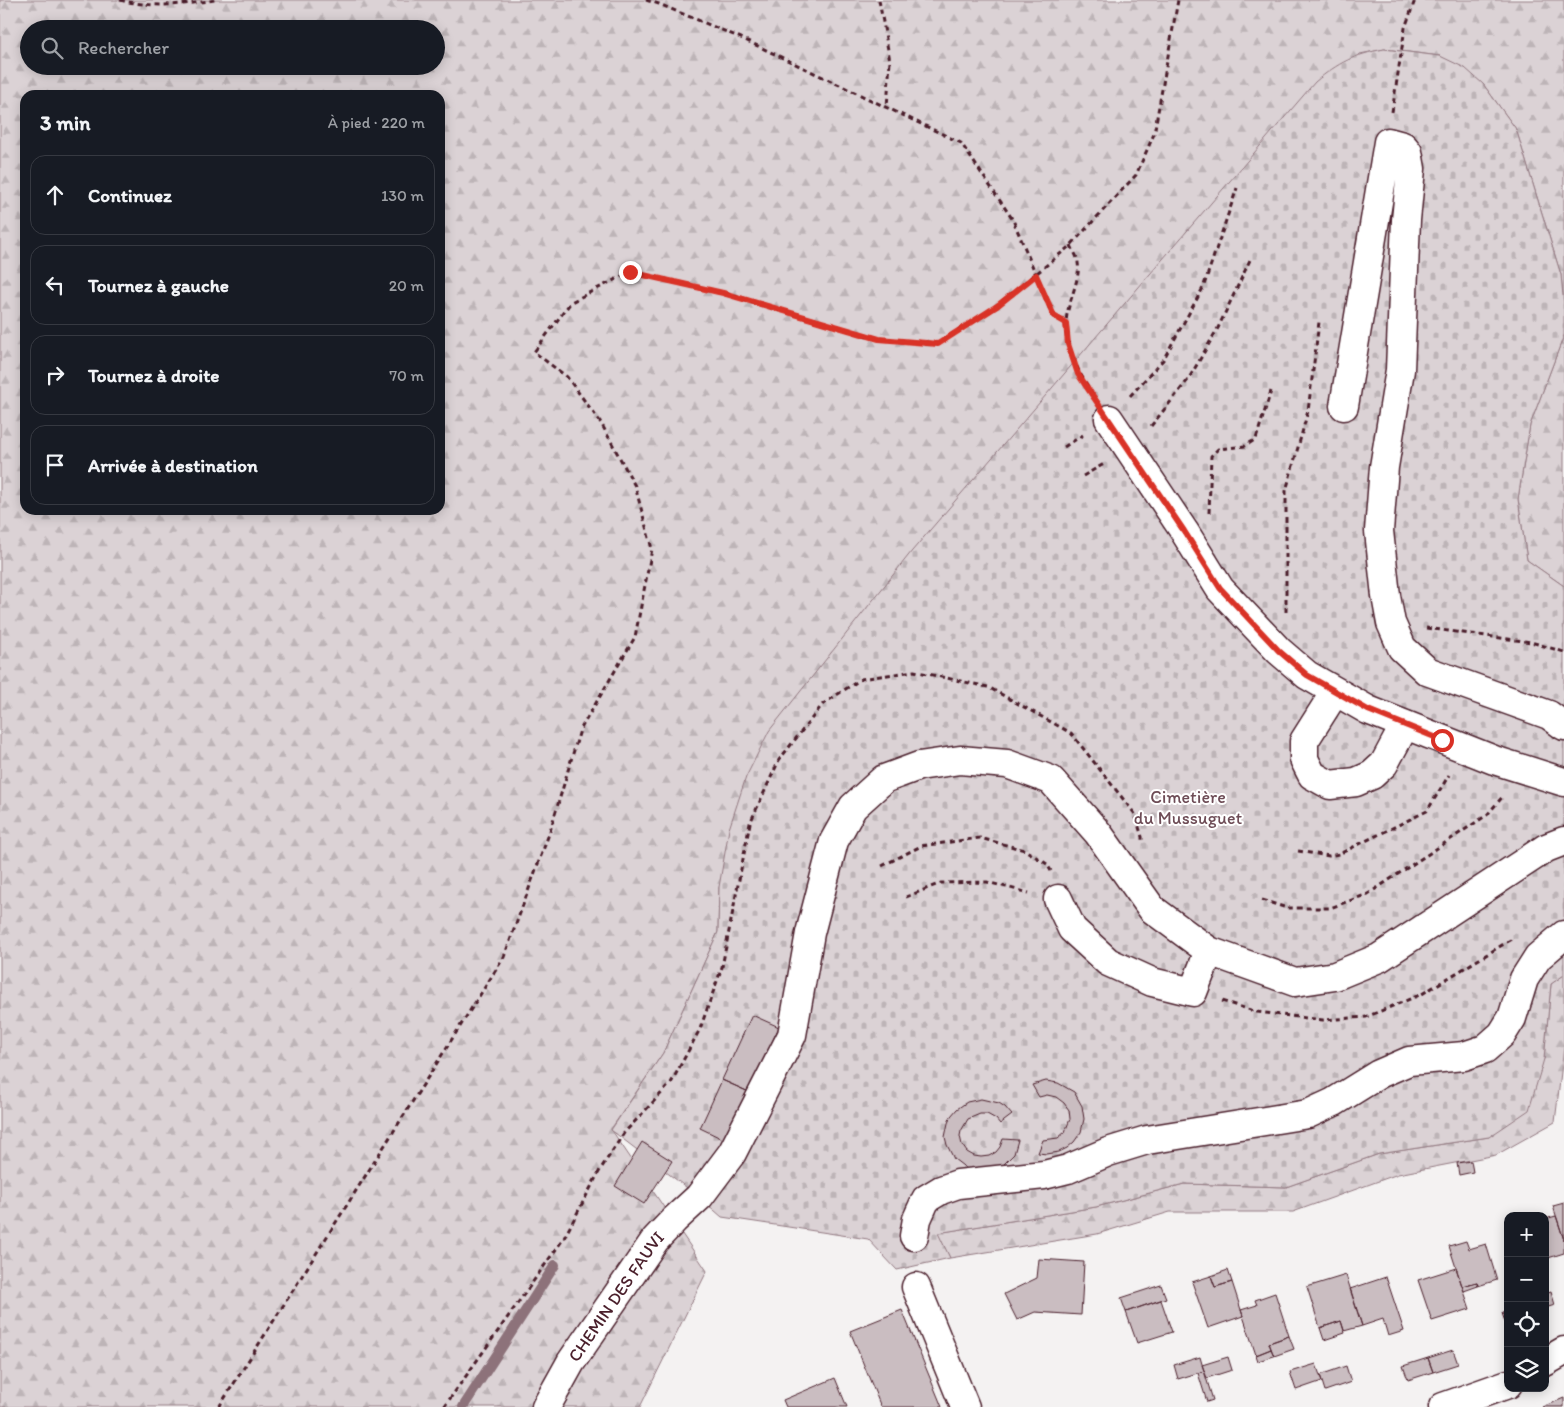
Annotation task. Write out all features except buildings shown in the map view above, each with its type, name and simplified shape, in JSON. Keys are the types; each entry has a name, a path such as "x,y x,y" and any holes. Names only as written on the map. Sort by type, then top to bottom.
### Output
{"street":[{"path":"1344,406 1388,142 1402,146 1408,152 1411,169 1406,220 1400,370 1384,467 1379,531 1391,624 1402,648 1427,671 1549,715 1564,726"},
{"path":"1109,419 1220,588 1279,651 1307,675 1368,710 1494,760 1564,782"},
{"path":"1335,692 1304,740 1304,759 1312,776 1330,785 1356,782 1372,775 1384,764 1405,725"},
{"name":"CHEMIN DES FAUVI","path":"546,1407 571,1362 655,1240 700,1197 732,1153 792,1035 810,933 834,841 853,807 884,779 919,766 960,760 1007,764 1051,780 1098,833 1152,909 1208,951 1294,982 1335,976 1379,958 1538,853 1564,841"},
{"path":"1058,899 1072,929 1108,962 1152,982 1193,992 1208,951"},
{"path":"914,1236 926,1199 941,1190 958,1184 1044,1175 1068,1169 1108,1152 1147,1140 1308,1114 1334,1102 1379,1074 1409,1061 1464,1056 1485,1050 1502,1034 1512,1018 1524,979 1538,956 1564,935"},
{"path":"916,1287 965,1407"},
{"path":"1549,1360 1564,1351"},
{"path":"1443,1407 1504,1385"},
{"path":"1500,1407 1506,1392"}],"path":[{"path":"120,0 135,4 190,4 215,0"},
{"path":"646,0 742,38 961,143 1013,220 1054,316 1066,323"},
{"path":"879,0 890,61 887,108"},
{"path":"219,1407 504,956 550,831 580,730 635,637 652,549 635,486 601,423 567,377 534,352 571,302 630,272 723,293 879,339 938,344 997,306 1036,275 1071,245 1136,175 1154,134 1178,0"},
{"path":"1388,142 1404,28 1415,0"},
{"path":"1064,447 1109,419 1162,360 1203,288 1237,188"},
{"path":"1071,245 1078,263 1078,275 1066,323 1068,344 1078,374 1109,419"},
{"path":"1083,476 1129,449 1146,432 1188,380 1218,328 1250,260"},
{"path":"1279,651 1286,611 1286,491 1308,411 1319,322"},
{"path":"1193,546 1208,521 1211,456 1218,449 1245,446 1256,439 1271,391"},
{"path":"1391,624 1531,642 1564,652"},
{"path":"1298,851 1329,856 1339,854 1427,811 1465,749"},
{"path":"1262,900 1287,908 1330,908 1368,894 1487,815 1526,770"},
{"path":"882,866 921,846 980,838 1025,850 1047,864 1056,877 1058,899 987,882 941,883 906,897"},
{"path":"444,1407 564,1238"}],"green space":[{"path":"0,0 1564,0 1564,306 1561,275 1516,129 1483,84 1440,56 1385,49 1360,54 719,887 718,932 663,1053 611,1129 707,1271 640,1407 0,1407"},
{"name":"Cimetière du Mussuguet","path":"1384,49 1440,56 1465,68 1483,84 1516,129 1561,275 1564,335 1530,425 1518,499 1527,560 1564,586 1564,975 1551,984 1544,1059 1529,1110 1489,1137 1379,1154 1286,1187 1184,1184 1096,1207 938,1233 950,1258 897,1270 868,1239 722,1217 699,1197 611,1130 663,1053 718,932 719,887 729,829 746,777 769,731 912,551 1315,82 1347,60"},
{"path":"1564,335 1564,586 1527,560 1518,499 1530,425"},
{"path":"1564,975 1564,1047 1555,1122 1496,1155 1398,1174 1293,1212 1170,1212 1097,1234 950,1258 937,1233 1096,1207 1184,1184 1286,1187 1379,1154 1489,1137 1544,1059 1551,984"}],"waterway":[{"path":"463,1407 555,1265"}],"route":[{"path":"630,272 723,293 879,339 938,344 997,306 1036,275 1054,316 1066,323 1068,344 1078,374 1184,531 1220,588 1279,651 1307,675 1368,710 1442,740"}]}
